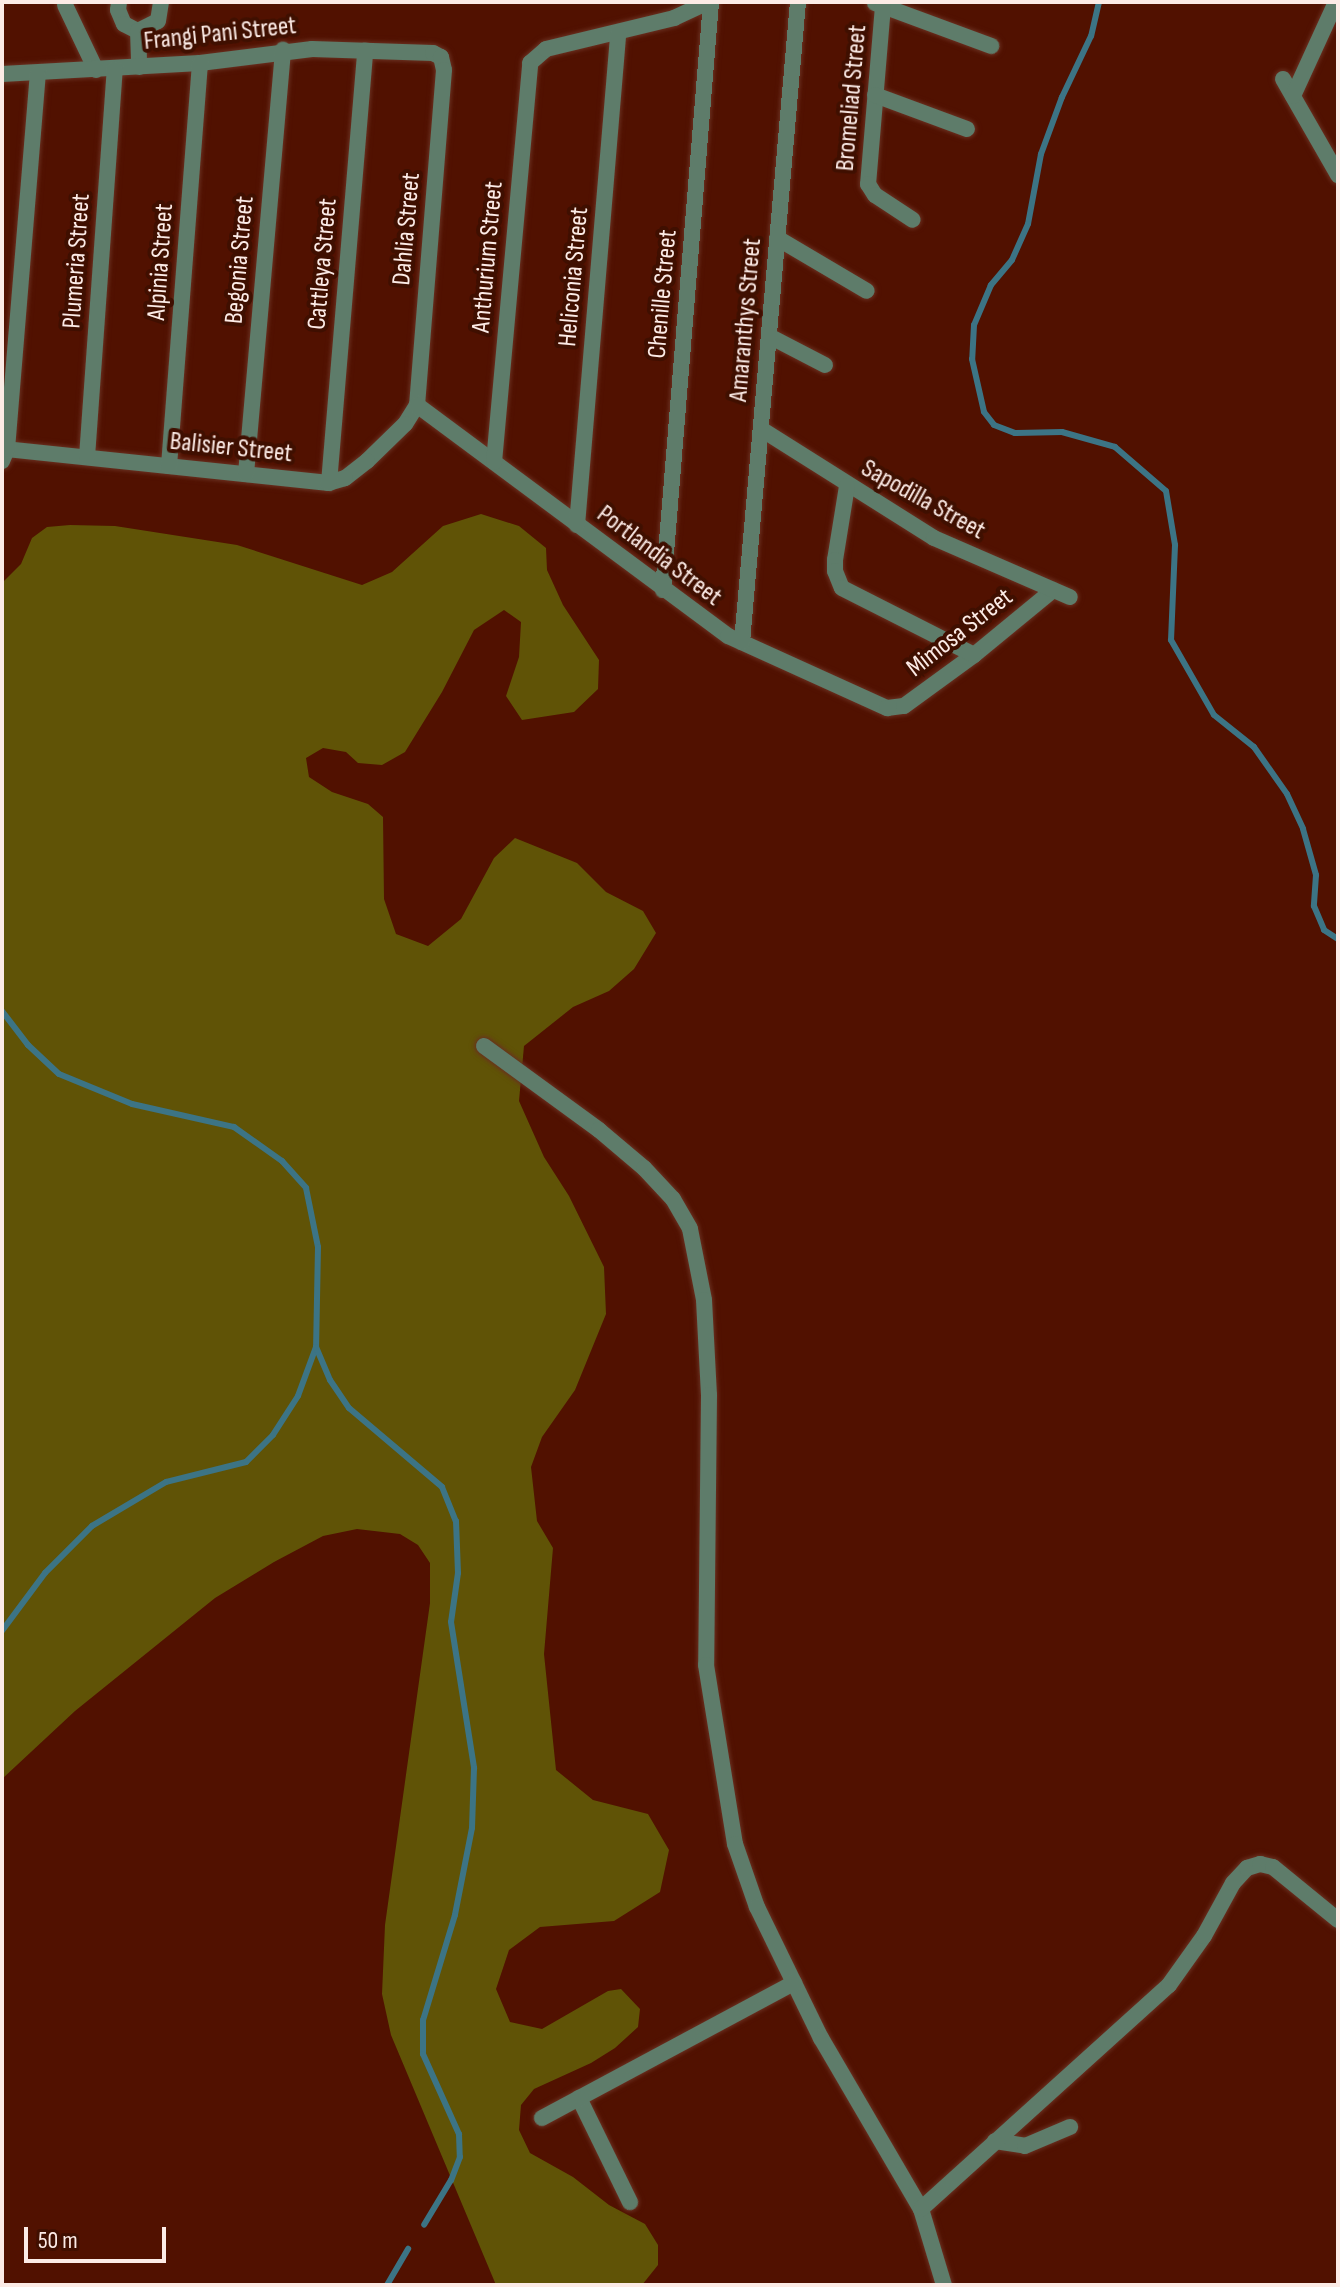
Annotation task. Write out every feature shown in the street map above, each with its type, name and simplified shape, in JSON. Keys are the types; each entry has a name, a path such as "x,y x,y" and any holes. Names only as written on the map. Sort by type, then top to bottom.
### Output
{"street":[{"path":"119,2 120,18 138,31"},
{"path":"138,31 158,21 161,2"},
{"path":"618,33 674,18 710,2"},
{"name":"Chenille Street","path":"663,590 710,2"},
{"name":"Amaranthys Street","path":"742,642 798,2"},
{"path":"878,4 991,46"},
{"name":"Bromeliad Street","path":"878,4 868,175 870,190 913,220"},
{"path":"65,5 96,70"},
{"path":"1293,96 1336,8"},
{"path":"138,31 139,67"},
{"name":"Anthurium Street","path":"494,462 528,74 534,57 546,49 618,33"},
{"name":"Heliconia Street","path":"577,525 618,33"},
{"name":"Frangi Pani Street","path":"2,74 200,63 283,50 426,52 441,57"},
{"name":"Begonia Street","path":"246,474 283,50"},
{"name":"Cattleya Street","path":"329,483 365,50"},
{"name":"Dahlia Street","path":"417,405 444,79 441,57"},
{"name":"Alpinia Street","path":"169,466 200,63"},
{"name":"Plumeria Street","path":"87,457 115,69"},
{"path":"5,455 38,74"},
{"path":"1283,79 1338,175"},
{"path":"875,95 967,129"},
{"path":"777,238 867,291"},
{"path":"769,336 825,365"},
{"path":"329,483 345,478 367,461 405,424 417,405"},
{"name":"Portlandia Street","path":"417,405 663,590 742,642 893,708"},
{"name":"Sapodilla Street","path":"761,429 934,538 1070,597"},
{"name":"Balisier Street","path":"5,455 87,457 329,483"},
{"path":"847,486 835,560 835,571 842,588 974,655"},
{"name":"Mimosa Street","path":"893,708 904,706 974,655 1053,590"},
{"path":"484,1046 599,1130 644,1168 673,1199 690,1229 704,1300 709,1395 706,1665 711,1714 735,1844 757,1907 821,2038 921,2209 944,2285"},
{"path":"921,2209 1169,1985 1204,1936 1233,1883 1247,1868 1260,1864 1273,1867 1338,1920"},
{"path":"542,2118 794,1983"},
{"path":"579,2098 630,2202"},
{"path":"995,2141 1025,2146 1070,2127"}],"shaded area":[{"path":"481,514 519,526 546,548 547,570 563,605 599,660 598,689 574,712 522,720 506,696 519,657 521,622 504,610 474,630 442,692 405,752 382,765 358,763 346,752 323,748 306,758 309,777 332,792 368,804 383,817 384,899 396,934 428,946 461,919 494,858 515,838 577,863 606,892 643,911 656,933 634,969 609,991 573,1007 524,1046 519,1101 544,1157 569,1196 604,1267 606,1314 575,1390 542,1437 531,1467 537,1521 553,1548 544,1654 556,1770 593,1800 648,1814 669,1850 660,1892 614,1921 540,1927 509,1950 496,1989 510,2022 542,2029 608,1991 621,1989 640,2009 638,2027 615,2048 591,2063 534,2089 521,2105 519,2130 530,2153 573,2177 609,2205 645,2224 658,2245 658,2265 642,2285 496,2285 391,2035 382,1994 385,1925 430,1603 430,1563 418,1545 400,1534 357,1529 323,1536 274,1562 215,1598 75,1711 2,1779 2,583 21,564 32,538 47,527 70,525 115,526 237,545 362,585 392,572 443,526"}],"waterway":[{"path":"1099,2 1091,36 1062,97 1041,154 1028,224 1012,260 991,285 974,325 972,359 984,412 994,425 1015,433 1062,432 1115,447 1166,491 1175,545 1171,640 1214,715 1254,747 1287,794 1303,829 1316,875 1314,906 1324,930 1338,939"},
{"path":"2,1011 28,1045 59,1074 132,1104 234,1127 282,1161 306,1188 318,1247 316,1347 298,1396 273,1435 246,1462 166,1482 92,1526 45,1573 2,1631"},
{"path":"316,1347 330,1380 349,1408 442,1487 456,1521 458,1573 451,1622 474,1768 472,1828 455,1915 423,2020 423,2054 459,2134 460,2157 451,2180 424,2225"},
{"path":"387,2285 408,2249"}]}
